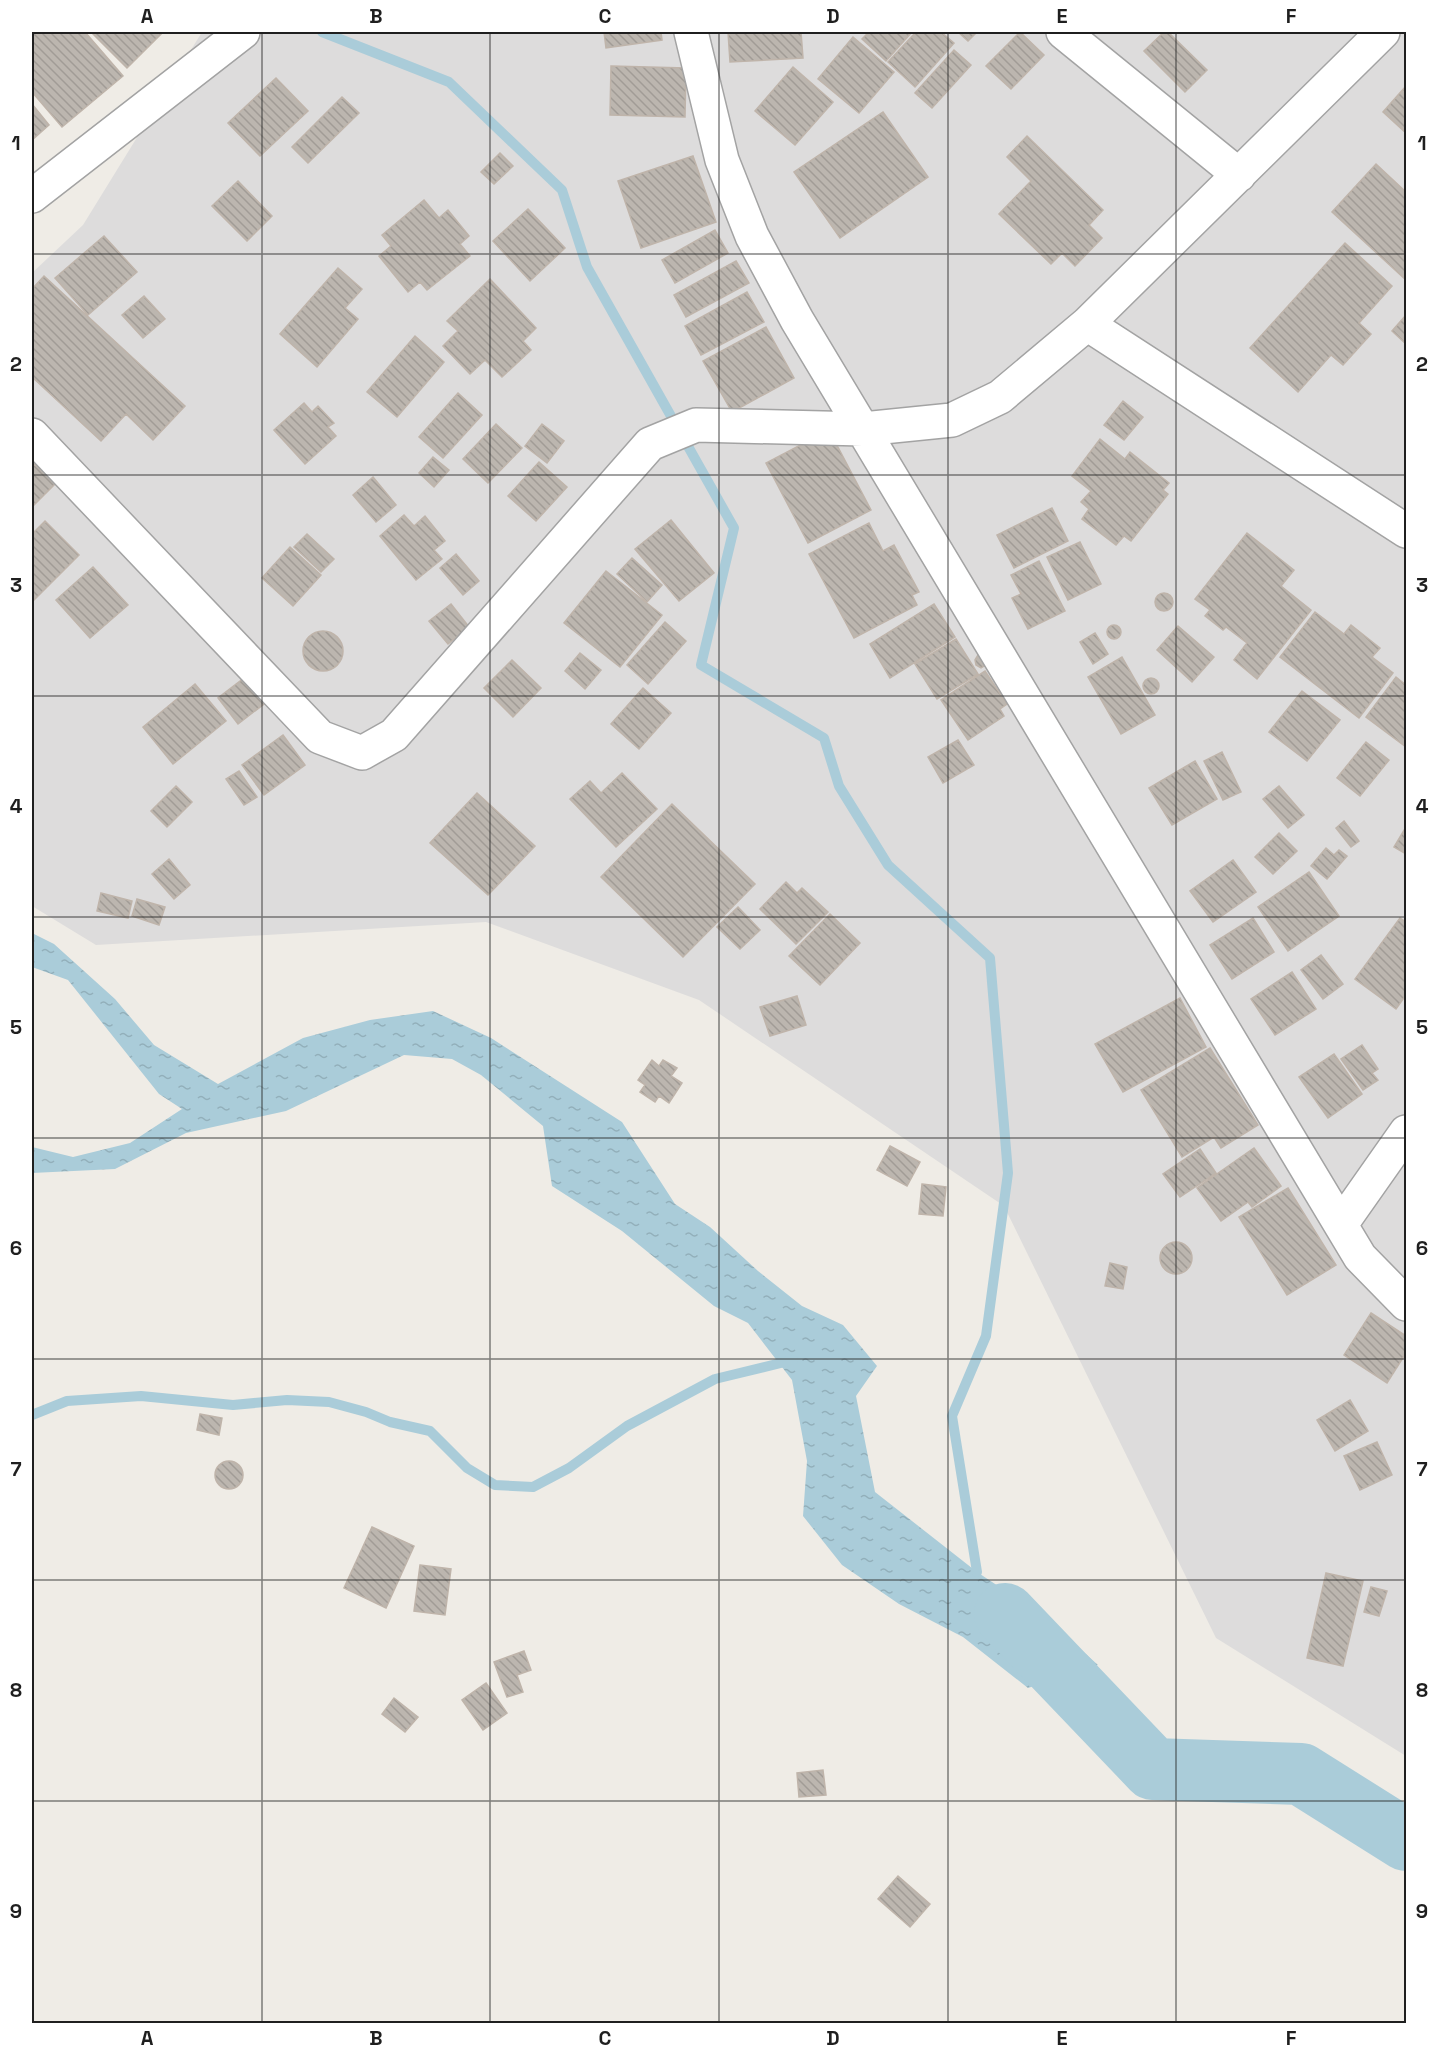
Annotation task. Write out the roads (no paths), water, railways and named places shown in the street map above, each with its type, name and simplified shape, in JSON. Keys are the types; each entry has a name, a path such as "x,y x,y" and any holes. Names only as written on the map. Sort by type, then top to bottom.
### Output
{"street":[{"path":"32,196 243,32"},
{"path":"691,32 722,160 752,237 797,320 1284,1134 1342,1223 1360,1257 1407,1304"},
{"path":"1063,32 1239,175"},
{"path":"32,435 320,737 362,753 394,735 650,444 696,425 863,429 952,420 1000,397 1087,324 1383,32"},
{"path":"1087,324 1407,531"},
{"path":"1342,1223 1407,1132"}],"water":[{"path":"32,933 54,944 115,999 154,1045 218,1084 303,1038 370,1020 433,1011 491,1038 622,1122 675,1204 710,1227 758,1271 802,1306 843,1325 877,1366 856,1396 875,1492 977,1572 1045,1617 1098,1665 1028,1688 963,1637 899,1604 842,1565 803,1516 807,1461 792,1380 748,1323 714,1306 622,1231 552,1186 543,1126 481,1075 452,1059 404,1055 286,1111 186,1133 115,1169 32,1173 32,1147 73,1157 130,1143 182,1109 159,1094 68,980 32,967"}],"waterway":[{"path":"322,32 449,82 562,190 587,267 734,528 701,665 824,738 839,786 888,865 990,958 1008,1173 986,1336 952,1416 977,1572"},
{"path":"32,1415 67,1401 141,1396 233,1405 287,1400 329,1402 366,1412 390,1422 430,1431 467,1468 495,1485 533,1487 569,1468 627,1426 715,1379 793,1360"},
{"path":"1005,1614 1153,1769 1301,1774 1406,1840"}]}
